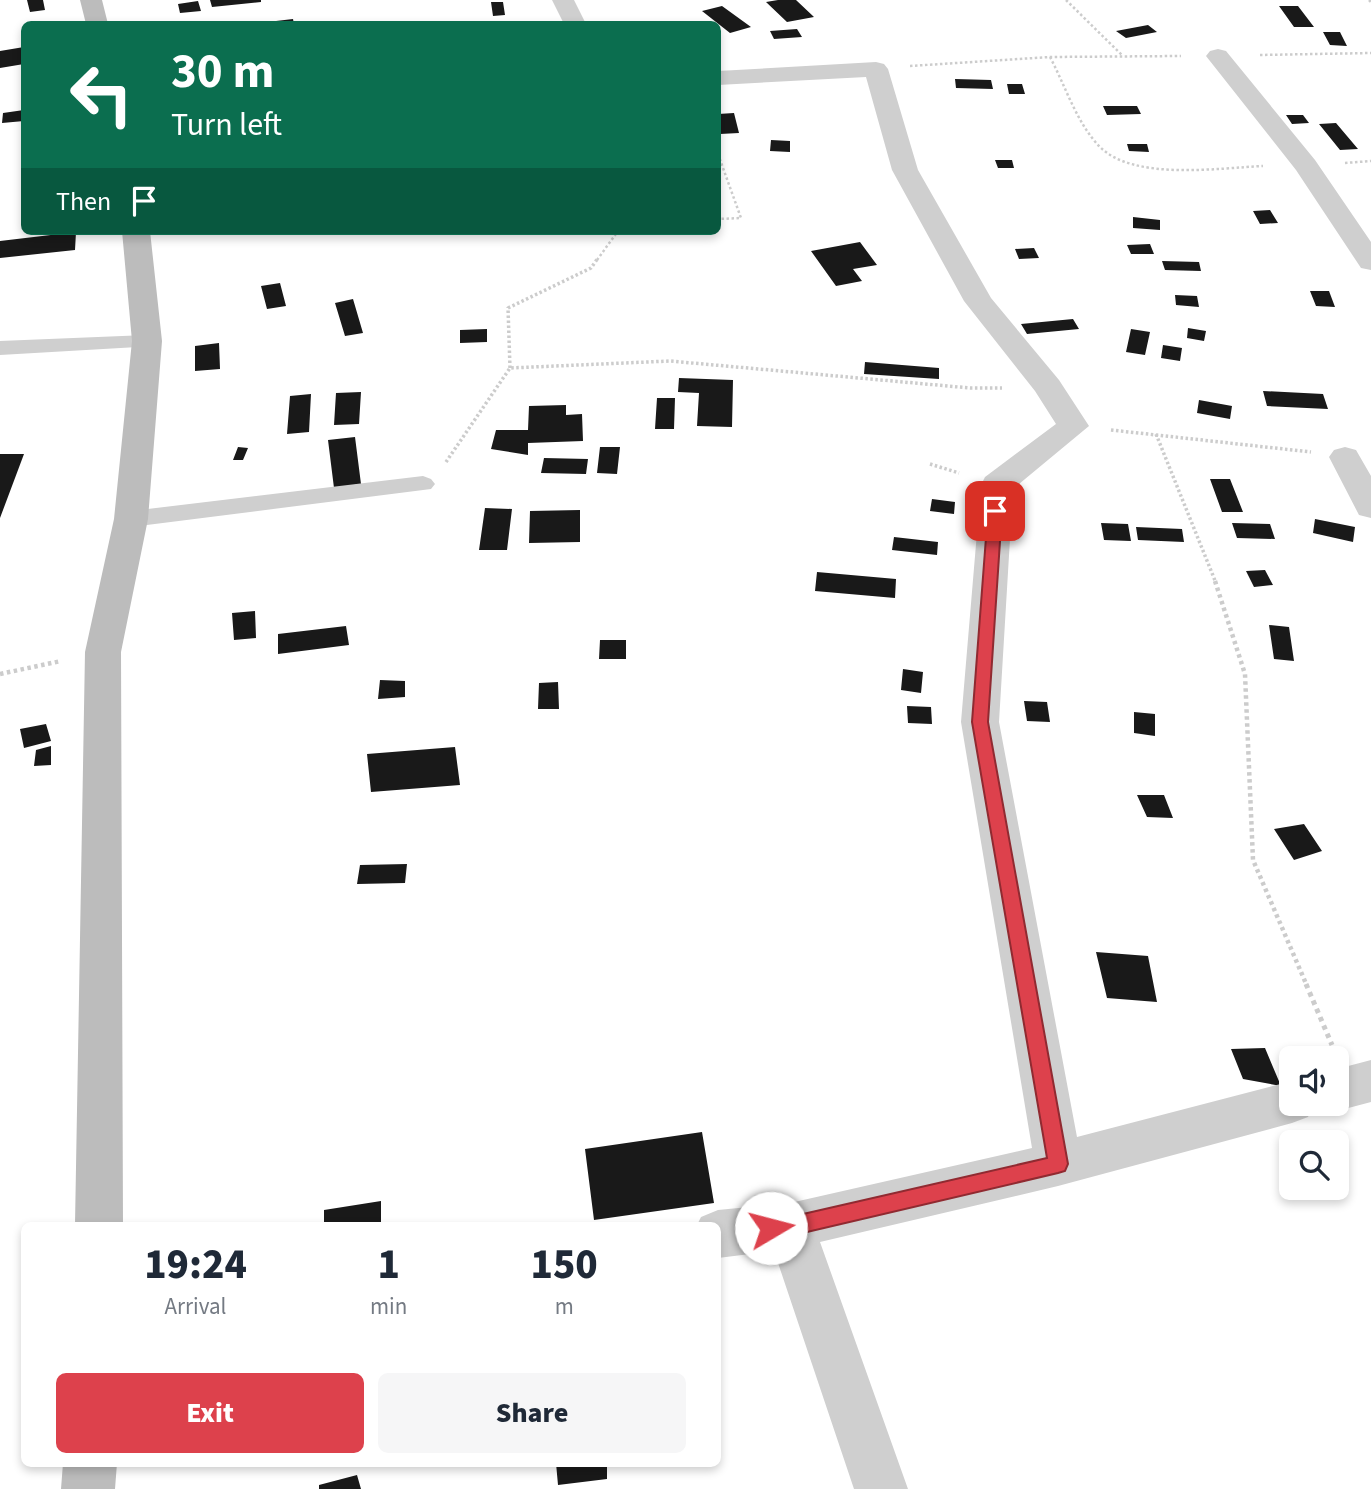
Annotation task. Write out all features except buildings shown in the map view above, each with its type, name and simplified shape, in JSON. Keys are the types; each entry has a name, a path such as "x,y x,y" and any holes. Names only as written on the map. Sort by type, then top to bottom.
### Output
{"street":[{"path":"91,0 96,21"},
{"path":"563,0 574,21"},
{"path":"1218,56 1306,166 1371,262"},
{"path":"721,78 876,69 905,170 978,301 1048,387 1073,426 996,485 980,722 1058,1164"},
{"path":"99,1222 103,652 131,519 147,341 136,235"},
{"path":"1345,457 1371,507"},
{"path":"721,1234 790,1226 1058,1164 1279,1105"},
{"path":"790,1226 881,1489"},
{"path":"88,1489 90,1467"}],"lane":[{"path":"0,348 147,341"},
{"path":"131,519 424,484"}],"path":[{"path":"1066,0 1123,56"},
{"path":"876,69 1050,57 1371,54"},
{"path":"1050,57 1100,146 1116,160 1143,167 1306,166 1371,161"},
{"path":"721,162 741,218 721,219"},
{"path":"424,484 442,467 510,368 508,308 591,268 615,235"},
{"path":"510,368 670,361 970,388 1048,387"},
{"path":"1073,426 1345,457"},
{"path":"1156,434 1210,564 1245,674 1253,860 1353,1086"},
{"path":"0,674 103,652"}],"route":[{"path":"771,1228 790,1226 1058,1164 980,722 995,511"}]}
